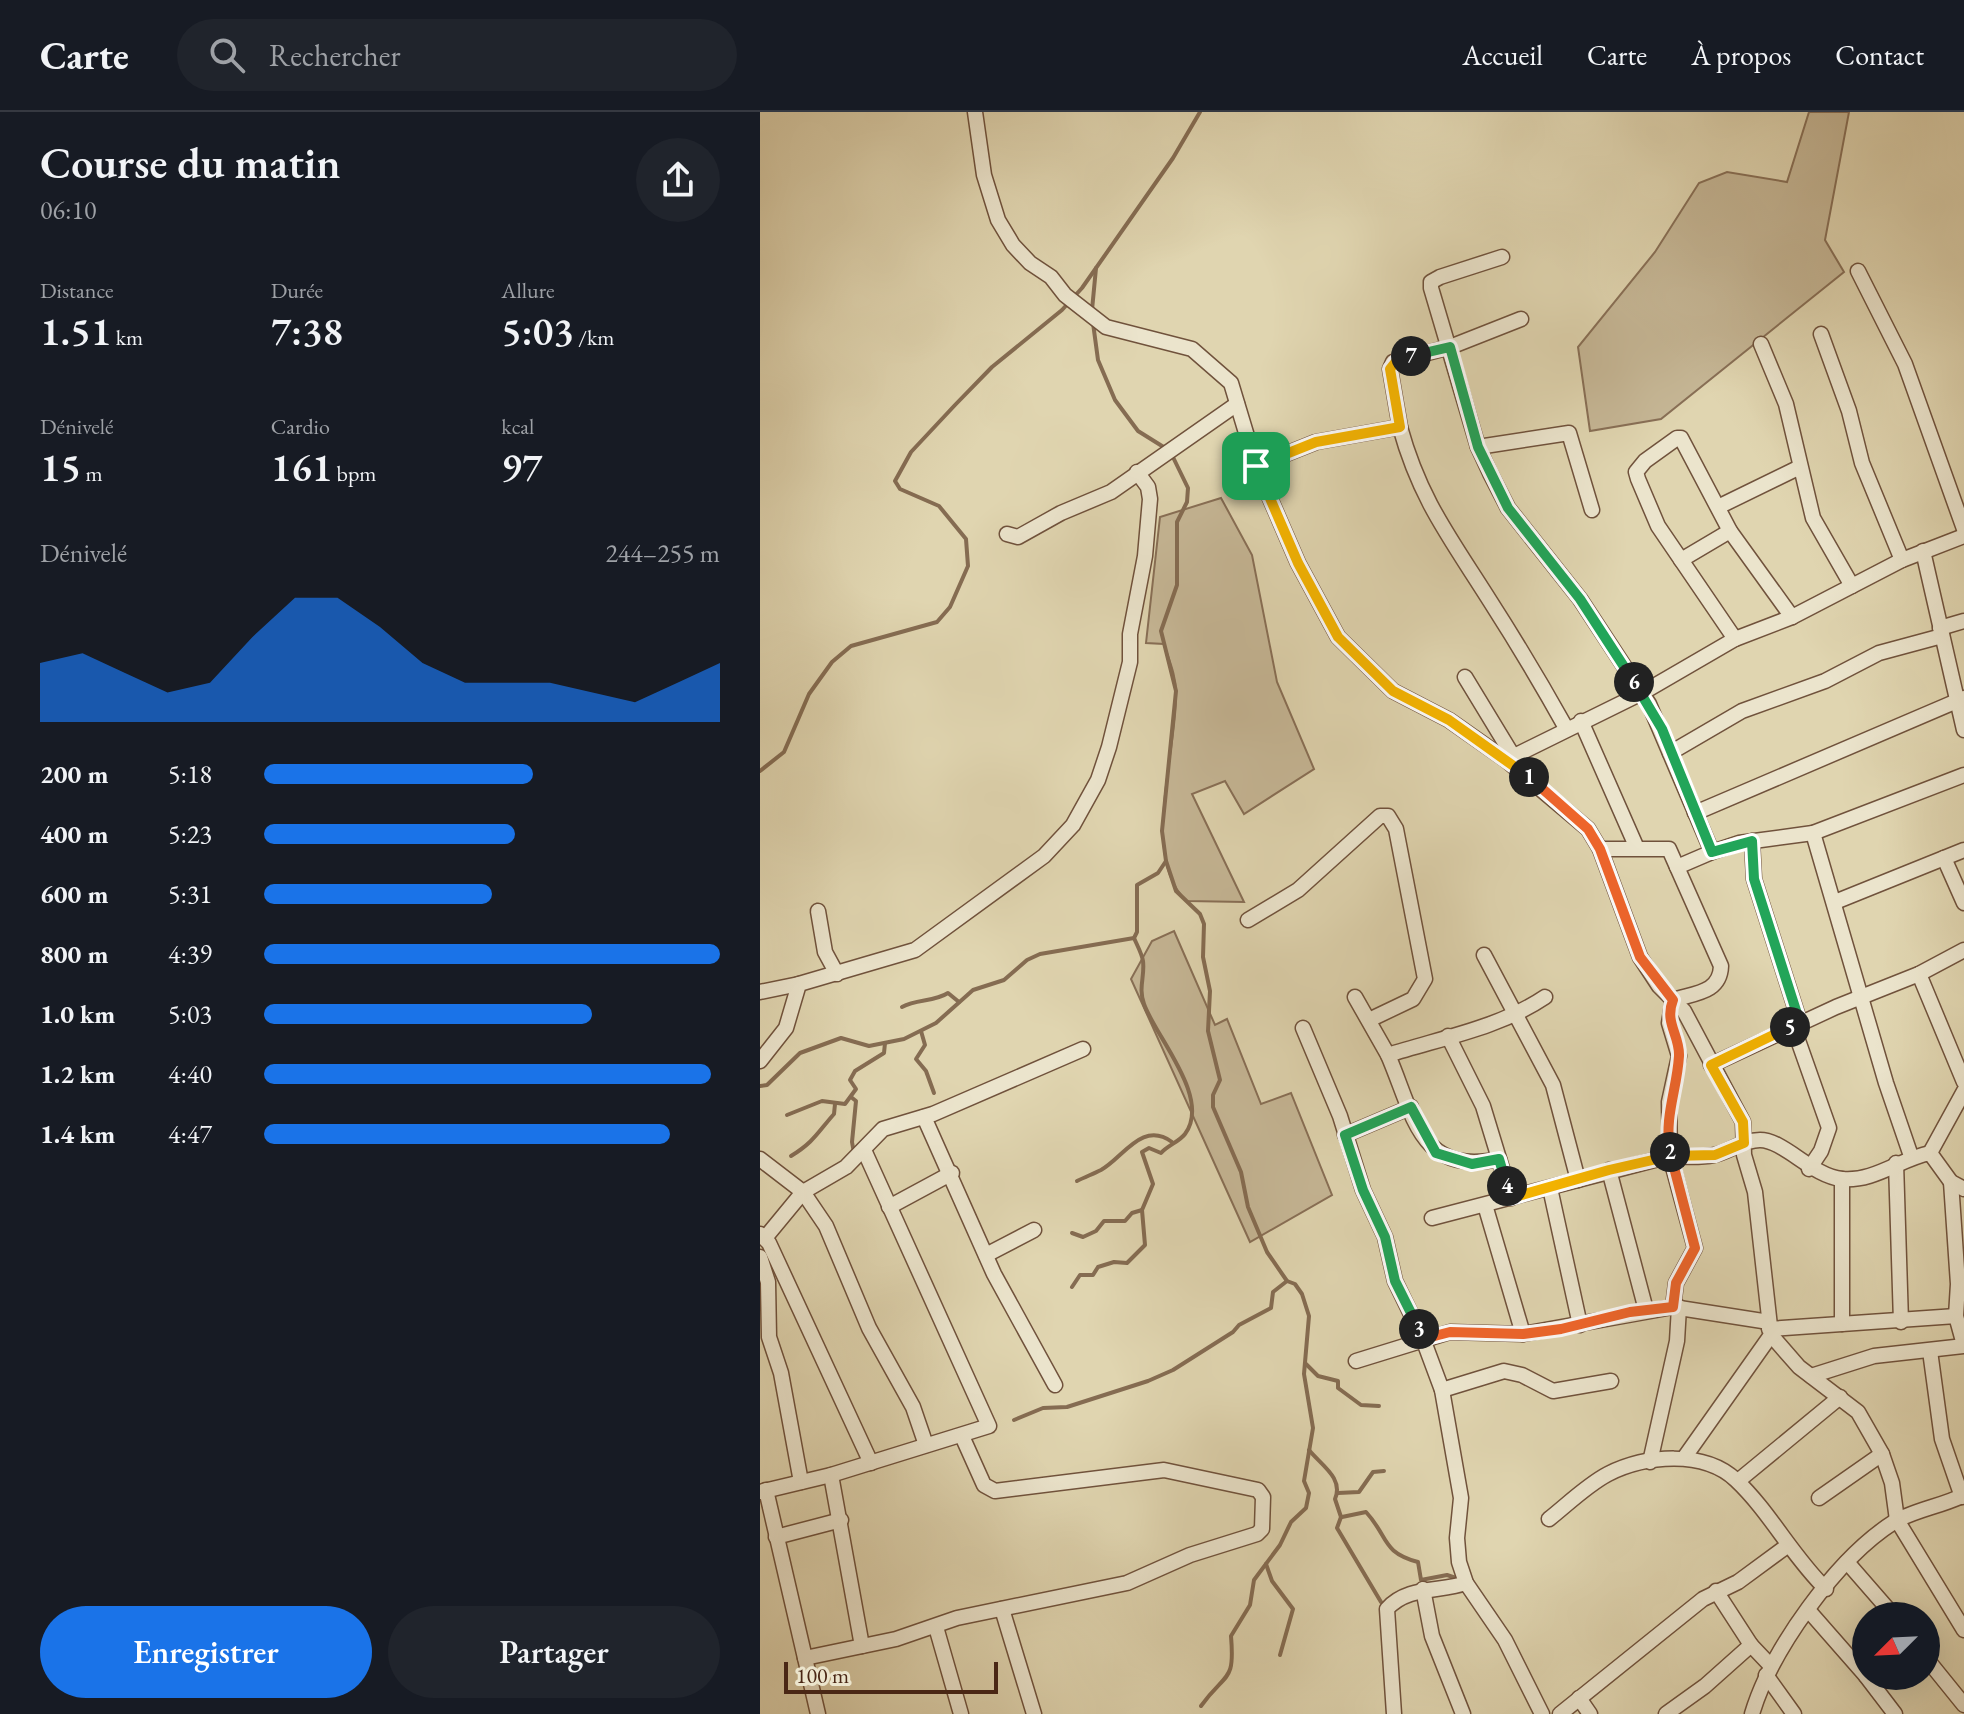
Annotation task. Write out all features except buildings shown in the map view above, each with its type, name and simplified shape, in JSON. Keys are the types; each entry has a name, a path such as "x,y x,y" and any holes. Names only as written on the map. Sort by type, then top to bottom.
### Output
{"street":[{"path":"975,112 984,175 998,220 1013,245 1030,263 1051,277 1065,295 1106,327 1192,349 1231,383 1256,466 1298,563 1338,637 1393,691 1449,720 1510,758 1580,819 1600,849 1635,947 1659,986 1684,1011 1743,1122 1766,1266 1770,1329 1684,1458"},
{"path":"1502,257 1431,282 1478,447 1508,508 1580,599 1642,693 1712,852"},
{"path":"1858,271 1905,364 1964,529"},
{"path":"1521,319 1450,347 1393,362 1390,369 1400,427 1413,471 1429,506 1566,728"},
{"path":"1821,334 1849,411 1862,463 1902,560"},
{"path":"1761,344 1786,404 1816,525 1852,586"},
{"path":"1007,534 1018,537 1061,513 1091,504 1237,404"},
{"path":"1256,466 1316,442 1400,427"},
{"path":"1478,447 1569,433 1592,510"},
{"path":"1735,639 1658,526 1636,472 1659,449 1681,438 1730,531 1792,617"},
{"path":"1718,507 1800,467"},
{"path":"760,992 893,959 926,943 1044,856 1073,825 1105,758 1130,662 1130,634 1145,556 1150,499 1148,487 1137,472"},
{"path":"1681,560 1730,531"},
{"path":"1510,758 1642,693 1735,639 1792,617 1902,560 1964,536"},
{"path":"1923,551 1960,700 1964,730"},
{"path":"1670,753 1742,711 1825,681 1879,653 1964,621"},
{"path":"1465,677 1510,758"},
{"path":"1695,813 1960,700"},
{"path":"1581,721 1636,846"},
{"path":"1677,867 1712,852 1752,841 1813,833 1964,775"},
{"path":"1248,920 1298,890 1380,816 1388,816 1396,829 1425,979 1413,999 1369,1020"},
{"path":"1813,833 1911,1156"},
{"path":"1752,841 1754,879 1829,1128 1821,1151 1809,1169"},
{"path":"1600,849 1636,846 1669,849 1721,966 1720,979 1713,988 1673,1000"},
{"path":"1835,902 1964,850"},
{"path":"1944,858 1964,903"},
{"path":"818,911 825,952 837,974"},
{"path":"1711,1065 1797,1024 1919,974 1964,950"},
{"path":"1484,955 1553,1085 1578,1180"},
{"path":"1919,974 1964,1082"},
{"path":"760,1061 786,1028 799,984"},
{"path":"1355,997 1388,1055 1436,1153 1472,1164 1499,1159"},
{"path":"1388,1055 1473,1031 1515,1014 1545,997"},
{"path":"1650,1462 1665,1407 1677,1341 1676,1283 1695,1248 1670,1156 1669,1102 1679,1056 1669,1023 1673,1000"},
{"path":"1303,1028 1363,1190 1385,1237 1395,1281 1423,1339 1442,1390 1457,1461 1461,1498 1457,1550 1466,1583 1505,1640 1542,1714"},
{"path":"1448,1036 1483,1106 1511,1198"},
{"path":"801,1482 784,1386 769,1337 769,1288 763,1245 803,1192 846,1167 864,1150 872,1136 883,1129 924,1117 1083,1049"},
{"path":"1930,1153 1964,1091"},
{"path":"1345,1135 1411,1107"},
{"path":"924,1117 952,1173 986,1255 1055,1385"},
{"path":"1432,1218 1609,1170 1670,1156 1715,1155 1744,1143 1770,1141 1809,1169 1842,1179 1887,1170 1911,1156 1930,1153"},
{"path":"818,1714 763,1491 831,1475 986,1429 989,1423 864,1150"},
{"path":"1811,1376 1874,1356 1964,1346 1956,1316 1957,1186 1930,1153"},
{"path":"760,1159 803,1192 826,1226 869,1328 913,1407 926,1445"},
{"path":"1896,1163 1901,1322"},
{"path":"1609,1170 1646,1310"},
{"path":"889,1207 952,1173"},
{"path":"1842,1179 1842,1324"},
{"path":"1550,1188 1580,1325"},
{"path":"1485,1205 1523,1334"},
{"path":"986,1255 1034,1230"},
{"path":"763,1245 871,1463"},
{"path":"1356,1361 1450,1332 1523,1334 1676,1307 1770,1329 1956,1316"},
{"path":"1770,1329 1811,1376 1858,1412 1882,1454 1892,1483 1897,1520 1964,1630"},
{"path":"1752,1714 1768,1670 1847,1562 1897,1520 1963,1496 1942,1439 1930,1351"},
{"path":"1442,1390 1504,1371 1522,1375 1553,1391 1611,1381"},
{"path":"1738,1481 1840,1397"},
{"path":"805,1658 936,1627 957,1618 1138,1579 1190,1555 1257,1534 1262,1529 1263,1497 1258,1490 1226,1480 1164,1470 995,1491 984,1485 962,1436"},
{"path":"1819,1498 1882,1454"},
{"path":"1549,1519 1609,1474 1650,1462 1684,1458 1706,1460 1738,1481 1787,1546 1826,1589"},
{"path":"831,1475 862,1646"},
{"path":"776,1537 841,1520"},
{"path":"1560,1714 1716,1591 1738,1582 1787,1546"},
{"path":"1847,1562 1882,1602"},
{"path":"1394,1714 1387,1609 1423,1589 1447,1589 1466,1583"},
{"path":"1423,1589 1432,1636 1463,1714"},
{"path":"1716,1591 1794,1714"},
{"path":"1002,1609 1034,1714"},
{"path":"1809,1611 1852,1660"},
{"path":"936,1627 961,1714"},
{"path":"1666,1714 1705,1686 1751,1645"},
{"path":"1940,1675 1964,1705"},
{"path":"1877,1690 1895,1714"},
{"path":"1579,1698 1590,1714"}],"shaded area":[{"path":"1809,112 1849,112 1825,240 1844,272 1661,419 1590,431 1578,347 1655,252 1699,183 1727,172 1787,182"},
{"path":"1221,498 1252,555 1277,682 1314,769 1244,814 1225,781 1192,794 1244,902 1187,901 1173,882 1165,859 1163,831 1176,686 1164,644 1146,643 1160,517"},
{"path":"1174,931 1215,1025 1227,1019 1261,1104 1291,1093 1332,1195 1250,1242 1131,979 1152,941"}],"waterway":[{"path":"760,771 784,752 809,694 832,662 851,646 937,622 950,607 968,566 966,539 939,506 900,489 895,481 911,452 955,405 992,367 1062,310 1082,288 1173,158 1200,112"},
{"path":"1092,310 1096,268"},
{"path":"1093,323 1098,360 1115,400 1138,431 1170,451 1188,488 1187,502 1177,522 1177,585 1161,631 1176,691 1162,831 1166,861 1176,891 1200,914 1204,924 1203,957 1210,991 1208,1031 1220,1080 1213,1095 1213,1107 1241,1172 1248,1207 1267,1252 1287,1281 1295,1284 1302,1294 1309,1316 1304,1374 1313,1428 1304,1481 1309,1493 1306,1508 1291,1522 1280,1545 1254,1580 1250,1605 1231,1636 1230,1670 1201,1706"},
{"path":"760,1086 767,1085 800,1053 841,1038 869,1046 904,1039 936,1023 973,990 1004,980 1027,960 1040,954 1134,938 1137,932 1137,885 1158,873 1166,861"},
{"path":"1072,1287 1080,1275 1093,1275 1098,1267 1114,1262 1127,1263 1145,1245 1142,1210 1153,1184 1142,1152 1149,1148 1161,1153 1183,1137 1191,1119 1192,1103 1187,1085 1144,1004 1143,961 1134,938"},
{"path":"902,1007 948,993 959,1002"},
{"path":"921,1031 925,1045 916,1059 926,1071 934,1093"},
{"path":"787,1115 822,1101 845,1104 856,1089 850,1080 855,1071 884,1053 885,1043"},
{"path":"851,1097 856,1101 852,1142 854,1153"},
{"path":"791,1156 819,1132 834,1114 835,1104"},
{"path":"1077,1181 1101,1170 1142,1138 1161,1136 1172,1142"},
{"path":"1072,1233 1083,1237 1096,1231 1104,1221 1125,1221 1132,1213 1142,1210"},
{"path":"1014,1420 1043,1408 1067,1407 1173,1370 1233,1332 1239,1325 1271,1308 1273,1292 1287,1281"},
{"path":"1306,1364 1318,1376 1338,1381 1338,1388 1361,1405 1379,1406"},
{"path":"1309,1450 1334,1478 1335,1499 1341,1517 1337,1528 1381,1602"},
{"path":"1338,1493 1359,1492 1373,1472 1384,1471"},
{"path":"1342,1517 1366,1512 1391,1548 1418,1562 1421,1580 1447,1575 1459,1579"},
{"path":"1266,1564 1272,1581 1293,1609 1280,1655"}],"route":[{"path":"1256,466 1316,442 1400,427 1390,369 1393,362 1450,347 1478,447 1508,508 1580,599 1649,704 1712,852 1752,841 1754,879 1800,1023 1711,1065 1743,1122 1744,1143 1715,1155 1670,1156 1511,1198 1499,1159 1472,1164 1436,1153 1426,1140 1411,1107 1345,1135 1363,1190 1385,1237 1395,1281 1423,1339 1450,1332 1523,1334 1561,1329 1630,1312 1673,1307 1676,1283 1695,1248 1670,1156 1668,1140 1669,1102 1679,1056 1669,1023 1673,1000 1659,986 1630,937 1600,849 1580,819 1506,760 1449,720 1393,691 1338,637 1316,601 1256,466"}]}
